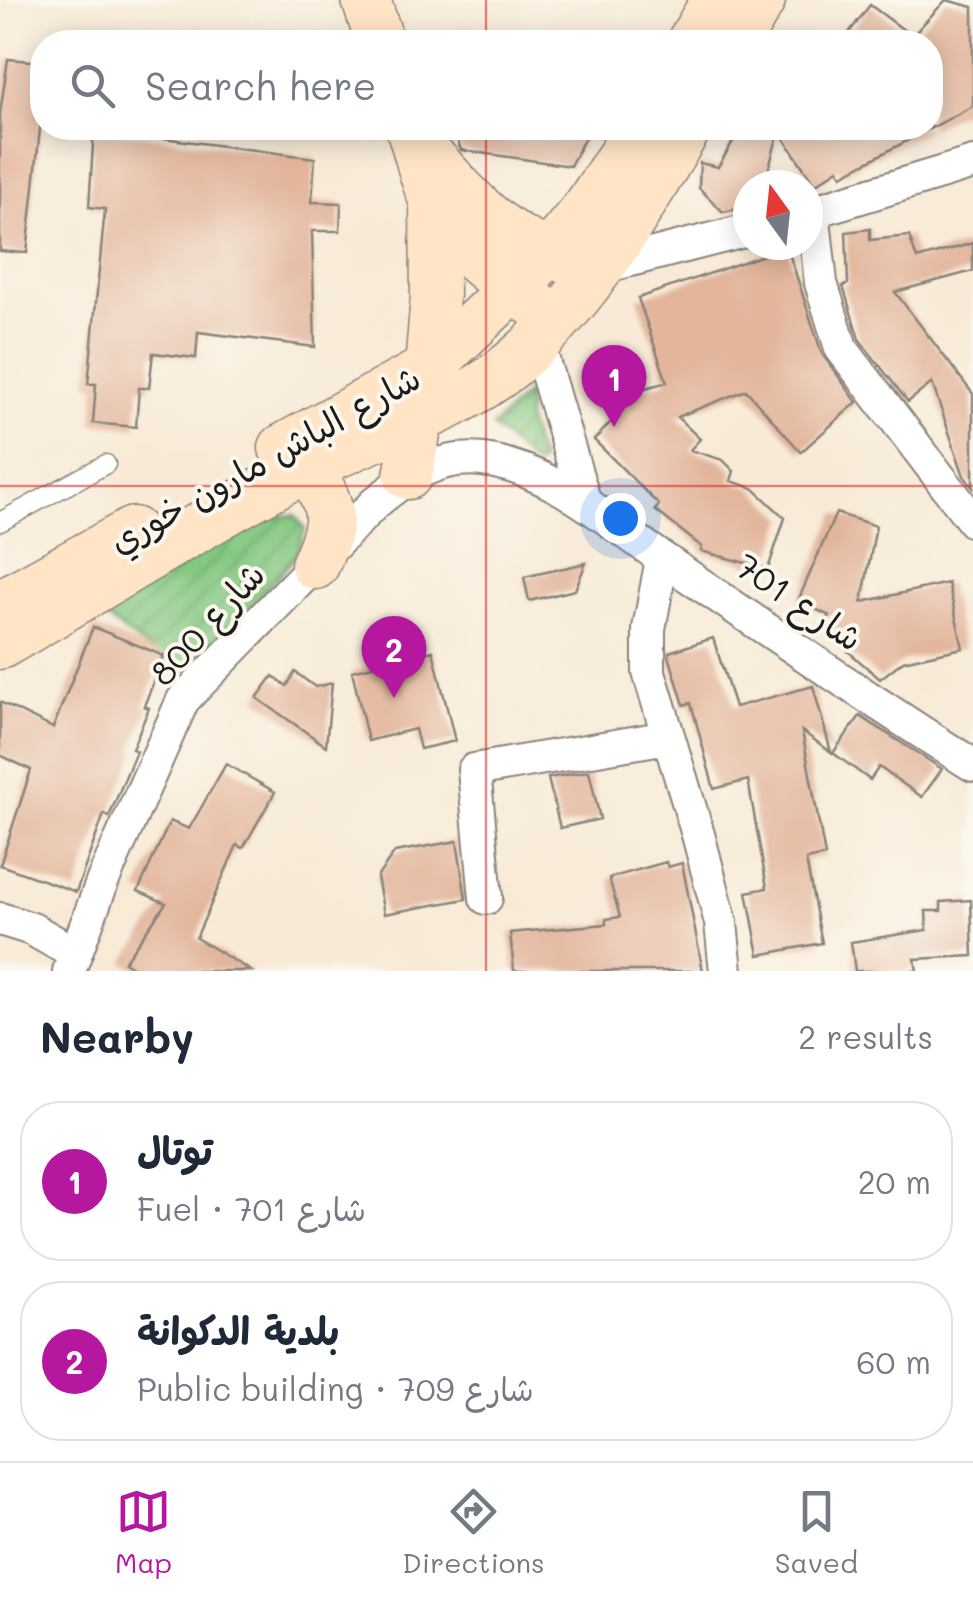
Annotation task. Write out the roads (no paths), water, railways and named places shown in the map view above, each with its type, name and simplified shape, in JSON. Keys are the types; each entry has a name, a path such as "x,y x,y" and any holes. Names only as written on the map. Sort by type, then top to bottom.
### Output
{"main road":[{"path":"366,0 376,30"},
{"path":"698,30 716,0"},
{"path":"743,30 760,0"},
{"path":"414,140 434,203 472,256 510,287 548,329"},
{"path":"419,140 488,220 548,254 598,268"},
{"name":"شارع الباش مارون خوري","path":"0,604 429,368 548,254 588,206 632,140"},
{"path":"0,644 309,467 489,383 548,329 598,268 628,228 680,140"},
{"path":"408,475 429,368 434,203"},
{"path":"309,467 330,503 331,521 316,565"}],"street":[{"path":"823,208 973,164"},
{"path":"598,268 733,234"},
{"path":"817,260 841,348 973,521"},
{"path":"548,329 584,500"},
{"name":"شارع 701","path":"408,475 456,459 487,460 584,500 662,558 968,754"},
{"name":"800 شارع","path":"72,962 183,700 408,475"},
{"path":"662,558 649,629 649,672 721,923 726,971"},
{"path":"486,898 474,770 668,737"},
{"path":"0,919 32,929 72,962"}],"lane":[{"path":"0,522 106,464"}],"place":[{"name":"توتال","path":"614,427"},
{"name":"بلدية الدكوانة","path":"394,698"}]}
